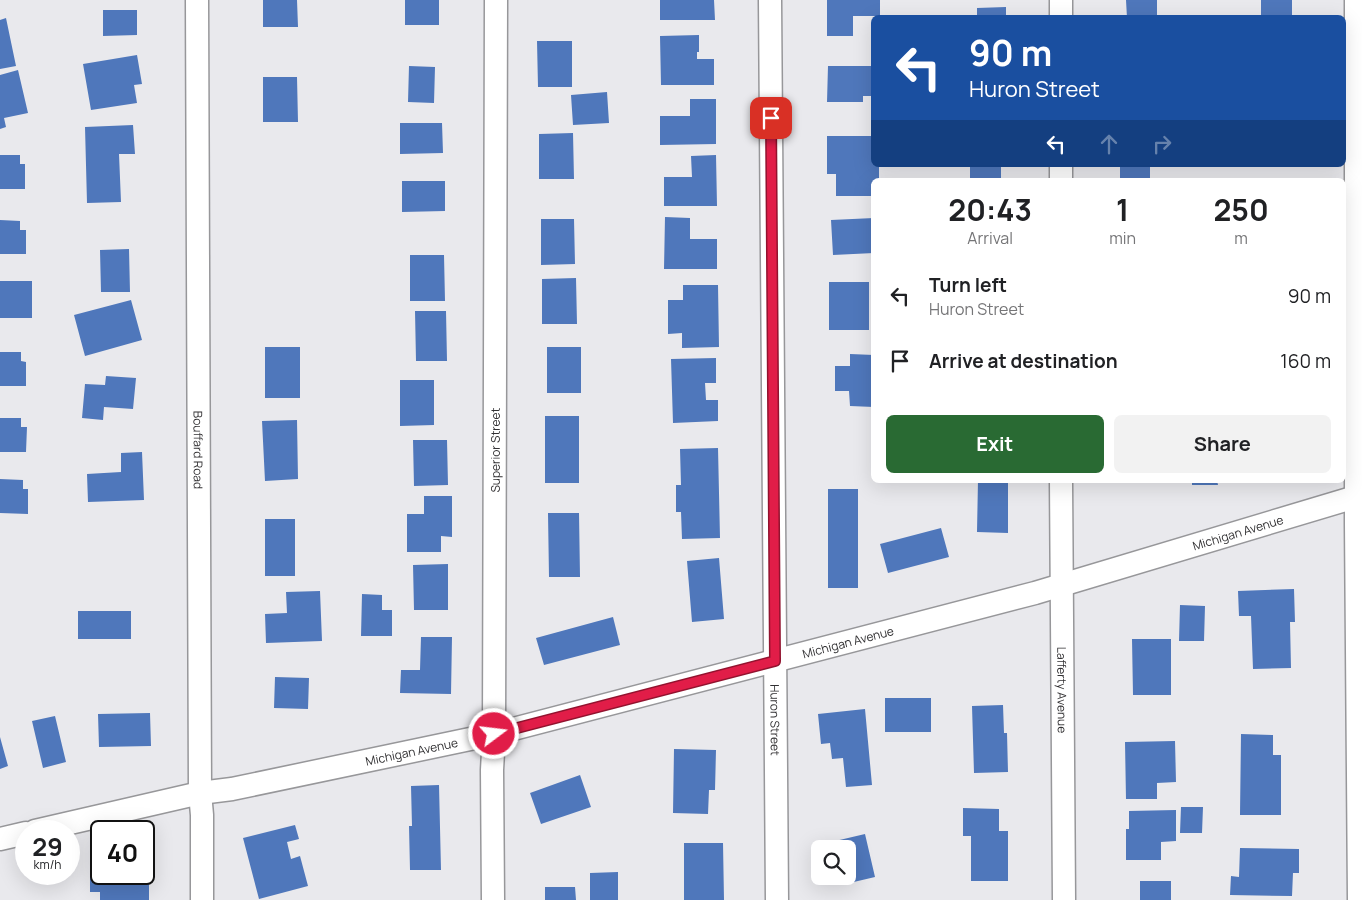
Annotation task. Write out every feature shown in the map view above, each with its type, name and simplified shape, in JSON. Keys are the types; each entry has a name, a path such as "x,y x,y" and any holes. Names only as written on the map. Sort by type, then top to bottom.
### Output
{"street":[{"name":"Bouffard Road","path":"197,0 202,900"},
{"name":"Superior Street","path":"493,900 496,0"},
{"name":"Huron Street","path":"770,0 777,900"},
{"path":"1061,0 1061,15"},
{"path":"1356,0 1359,900"},
{"name":"Lafferty Avenue","path":"1061,483 1064,900"},
{"name":"Michigan Avenue","path":"80,821 200,793 232,789 494,734 1062,585 1359,496"},
{"path":"0,839 15,836"}],"building":[{"path":"263,0 297,0 298,27 263,27"},
{"path":"405,0 439,0 439,25 405,25"},
{"path":"660,0 714,0 715,20 660,20"},
{"path":"827,0 880,0 880,15 853,16 853,36 827,36"},
{"path":"1126,0 1157,0 1157,15 1127,15"},
{"path":"1261,0 1292,0 1292,15 1261,15"},
{"path":"1006,7 1006,15 977,15 977,8"},
{"path":"103,10 137,10 137,35 103,36"},
{"path":"6,18 16,66 0,69 0,20"},
{"path":"699,35 697,59 714,59 714,85 661,85 660,36"},
{"path":"537,41 572,41 572,87 538,87"},
{"path":"137,55 142,84 134,85 137,103 91,110 83,64"},
{"path":"409,66 435,67 434,103 408,102"},
{"path":"828,66 871,66 871,96 863,96 863,102 827,102"},
{"path":"18,70 28,113 4,118 6,127 0,129 0,75"},
{"path":"263,77 297,77 298,122 263,122"},
{"path":"607,92 609,123 573,125 571,95"},
{"path":"690,99 716,99 716,144 660,145 660,116 690,116"},
{"path":"400,123 442,123 443,153 400,154"},
{"path":"133,125 135,154 119,154 121,202 87,203 85,127"},
{"path":"573,133 574,179 539,179 539,134"},
{"path":"827,136 871,136 871,167 879,167 879,178 871,178 871,196 836,196 836,174 827,174"},
{"path":"0,155 20,155 20,164 25,164 25,189 0,189"},
{"path":"716,155 717,206 664,206 664,177 692,177 691,156"},
{"path":"970,167 1001,167 1001,178 970,178"},
{"path":"1120,167 1150,167 1150,178 1120,178"},
{"path":"402,181 445,181 445,211 402,212"},
{"path":"665,217 690,218 690,239 717,239 717,269 664,269"},
{"path":"871,218 871,253 833,255 831,220"},
{"path":"541,219 574,219 575,264 541,265"},
{"path":"0,220 20,221 20,230 26,230 26,254 0,254"},
{"path":"129,249 130,292 101,292 100,250"},
{"path":"410,255 444,255 445,301 410,301"},
{"path":"576,278 577,324 542,324 542,279"},
{"path":"0,281 32,281 32,318 0,318"},
{"path":"829,282 869,282 869,330 829,330"},
{"path":"683,285 718,285 719,347 682,348 682,333 668,334 668,300 683,300"},
{"path":"131,300 142,340 85,356 74,315"},
{"path":"415,311 446,311 447,361 416,361"},
{"path":"265,347 300,347 300,398 265,398"},
{"path":"547,347 581,347 581,393 547,393"},
{"path":"0,352 21,352 21,361 26,362 26,386 0,386"},
{"path":"850,354 871,355 871,407 850,406 849,391 835,391 835,366 850,366"},
{"path":"716,358 716,383 705,383 706,400 718,400 718,421 673,423 671,359"},
{"path":"106,376 136,378 133,409 104,407 103,420 82,418 85,384 105,385"},
{"path":"400,380 434,380 434,425 400,426"},
{"path":"545,416 579,416 579,483 545,483"},
{"path":"0,418 21,418 21,427 27,427 26,452 0,452"},
{"path":"297,420 298,479 265,481 262,421"},
{"path":"413,440 447,440 448,485 414,486"},
{"path":"718,448 720,538 682,539 681,512 676,512 676,485 681,485 680,449"},
{"path":"142,452 144,500 88,502 87,474 121,472 121,453"},
{"path":"0,479 23,480 23,489 28,489 28,514 0,513"},
{"path":"978,483 1008,483 1008,533 977,532"},
{"path":"1192,483 1218,483 1218,485 1192,485"},
{"path":"828,489 858,489 858,588 828,588"},
{"path":"424,496 452,496 452,537 441,536 441,552 407,552 407,514 424,514"},
{"path":"548,513 579,513 580,577 549,577"},
{"path":"265,519 295,519 295,576 265,576"},
{"path":"941,528 949,557 888,573 880,544"},
{"path":"719,558 724,619 692,622 687,561"},
{"path":"448,564 448,610 414,610 413,565"},
{"path":"1294,589 1295,622 1290,622 1291,668 1253,669 1251,616 1239,616 1238,591"},
{"path":"320,591 322,641 266,643 265,614 287,613 286,592"},
{"path":"362,594 382,595 382,610 392,610 392,636 361,636"},
{"path":"1180,605 1205,606 1204,641 1179,641"},
{"path":"78,611 131,611 131,639 78,639"},
{"path":"613,617 620,645 544,665 536,638"},
{"path":"421,637 452,637 451,694 400,693 401,670 420,670"},
{"path":"1132,639 1171,639 1171,695 1133,695"},
{"path":"275,677 309,678 308,709 274,708"},
{"path":"885,698 931,698 931,732 885,732"},
{"path":"1003,705 1004,733 1007,733 1008,772 974,773 972,706"},
{"path":"865,709 872,785 846,787 843,758 832,759 830,743 821,744 818,714"},
{"path":"150,713 151,746 99,747 98,714"},
{"path":"55,716 66,762 43,768 32,721"},
{"path":"1241,734 1273,735 1273,755 1281,755 1281,815 1240,815"},
{"path":"0,737 8,766 0,769"},
{"path":"1175,741 1176,782 1157,783 1157,799 1126,799 1125,742"},
{"path":"674,749 716,750 715,790 709,790 708,814 673,813"},
{"path":"580,775 591,807 541,824 530,793"},
{"path":"439,785 441,870 410,870 409,826 412,826 411,786"},
{"path":"1181,807 1203,807 1202,833 1180,833"},
{"path":"963,808 999,809 999,831 1008,831 1008,881 971,881 971,836 963,836"},
{"path":"1176,810 1176,841 1161,842 1161,860 1126,860 1126,829 1129,829 1129,811"},
{"path":"295,825 299,839 287,842 291,859 300,856 308,886 259,899 243,838"},
{"path":"865,834 875,877 856,881 856,840 840,840"},
{"path":"684,843 723,843 724,900 684,900"},
{"path":"1240,848 1299,849 1299,873 1293,873 1292,896 1230,895 1231,876 1239,877"},
{"path":"618,872 618,900 590,900 590,873"},
{"path":"1140,881 1171,881 1171,900 1140,900"},
{"path":"90,885 149,885 149,900 100,900 100,892 90,892"},
{"path":"545,887 575,887 576,900 545,900"}],"route":[{"path":"494,734 775,661 771,118"}]}
